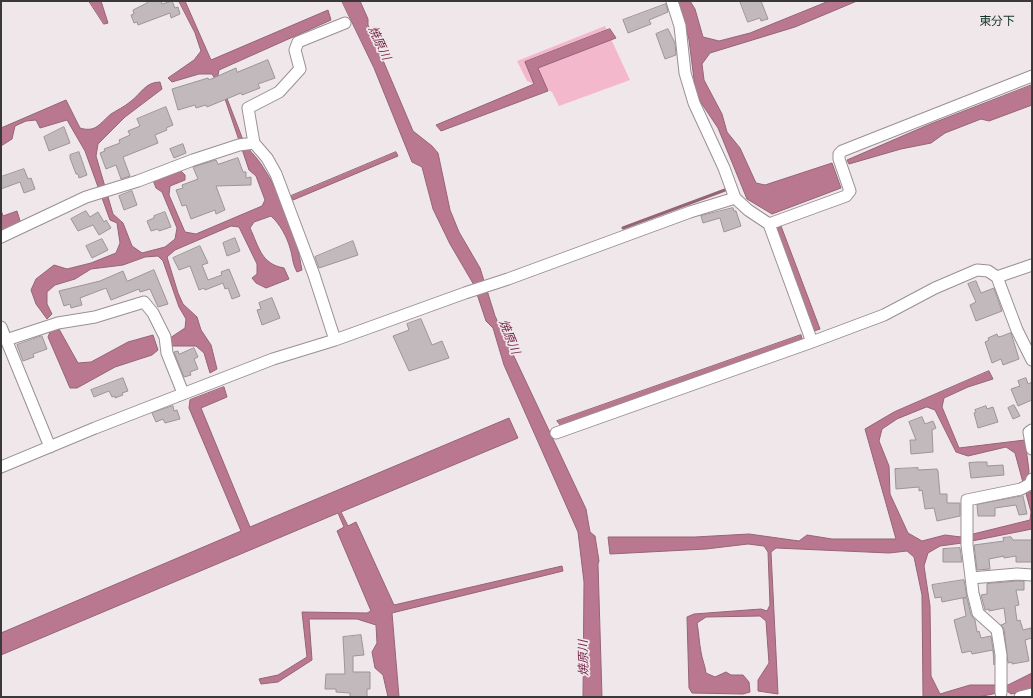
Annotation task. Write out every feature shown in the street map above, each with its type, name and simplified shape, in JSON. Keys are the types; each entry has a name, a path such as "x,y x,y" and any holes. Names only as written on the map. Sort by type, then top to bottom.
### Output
{"street":[{"path":"672,1 680,26 685,73 694,103 724,168 735,198 748,210 769,224 812,342"},
{"path":"246,144 248,108 279,92 300,69 295,50 298,42 345,23"},
{"path":"769,224 846,196 850,191 839,159 839,154 842,151 1032,76"},
{"path":"246,144 267,158 276,174 314,275 335,340"},
{"path":"1,237 86,196 138,181 193,160 246,144"},
{"path":"1,467 183,393 273,359 335,340 690,212 735,198"},
{"path":"997,277 1032,265"},
{"path":"556,433 884,315 935,288 977,270 988,271 997,277 1017,330 1032,360"},
{"path":"6,340 58,323 95,317 144,302 153,312 165,337 167,353 183,393"},
{"path":"1,327 50,447"},
{"path":"1032,430 1029,432 1032,449"},
{"path":"1001,696 1002,655 997,630 978,613 971,578 967,545 967,500 1028,484"},
{"path":"971,578 1017,574 1032,575"},
{"path":"1020,697 1032,694"}],"shaded area":[{"path":"605,26 630,80 559,106 552,92 527,81 517,61"}],"water":[{"path":"89,1 101,1 108,23 104,24"},
{"path":"179,1 185,1 211,60 328,10 331,20 219,70 218,75 243,140 269,176 282,202 292,229 302,270 297,272 285,235 271,216 254,222 250,228 262,254 270,263 284,268 289,279 266,288 256,283 252,278 257,274 257,264 239,227 231,226 175,250 167,257 183,304 197,317 201,330 211,345 217,369 210,373 204,353 196,346 172,346 170,338 185,328 186,319 179,307 163,261 158,256 145,257 123,265 91,269 75,279 55,285 47,292 47,304 52,314 47,319 36,304 31,290 36,279 54,265 67,269 91,263 116,253 120,243 117,223 110,220 85,151 67,120 40,128 36,120 26,121 15,126 12,139 1,146 1,128 66,100 80,128 90,129 94,128 111,114 128,104 147,86 160,82 162,89 125,117 98,144 96,156 113,214 123,223 132,246 142,253 165,247 175,239 177,228 162,192 156,188 153,180 181,171 185,175 185,180 170,186 169,195 185,232 196,234 262,206 265,200 256,176 249,170 222,90 212,74 199,74 172,82 168,78 194,60 201,51 195,33"},
{"name":"焼原川","path":"342,1 360,1 368,19 368,25 413,131 432,146 438,153 450,210 459,232 480,268 495,316 586,509 590,532 595,536 599,561 602,697 583,697 584,582 578,532 504,365 493,328 486,321 474,285 450,244 433,209 422,167 412,162 374,68"},
{"path":"679,1 690,1 695,9 703,37 719,41 750,33 829,1 857,1 795,27 710,53 702,64 704,80 722,114 727,132 740,148 756,183 765,185 832,163 841,188 772,214 747,199 718,128 696,95 689,40"},
{"path":"610,29 616,38 538,68 548,91 441,131 436,125 534,84 525,62"},
{"path":"1032,85 1032,105 989,121 981,119 945,133 931,143 901,149 849,164 847,160 928,125"},
{"path":"396,152 398,156 293,200 291,196"},
{"path":"1,210 3,216 17,211 21,224 1,231"},
{"path":"781,226 820,329 814,331 776,228"},
{"path":"59,329 78,363 91,362 128,342 153,335 158,350 152,355 115,367 77,388 70,388 48,337 50,332"},
{"path":"801,335 803,342 561,426 557,421"},
{"path":"989,371 993,379 968,387 944,398 942,407 959,448 1025,440 1029,471 1027,482 1032,497 1032,529 940,546 928,553 924,566 930,606 931,676 940,694 970,685 1008,685 1032,673 1032,690 1011,694 1007,691 978,697 923,697 922,595 914,557 907,551 889,553 776,548 771,552 778,694 758,691 758,680 769,663 766,621 760,616 706,617 697,623 701,655 706,673 715,677 726,672 731,675 743,675 749,682 750,692 743,694 692,693 689,688 687,617 694,614 761,609 767,611 770,605 768,552 764,546 748,544 706,549 610,554 608,537 695,537 749,534 799,541 807,535 832,539 896,539 865,429 894,412","holes":["927,407 935,410 956,452 968,456 1006,447 1015,453 1031,512 1030,520 961,537 945,535 922,541 908,533 890,494 889,466 879,441 882,429 897,419"]},
{"path":"224,387 227,397 201,408 250,527 509,418 518,438 341,512 348,526 356,522 394,605 562,566 563,571 392,613 399,697 388,697 383,675 375,668 372,652 377,643 376,625 357,619 309,619 312,660 278,682 261,684 259,679 278,675 307,657 302,612 367,613 371,611 337,531 344,527 338,513 1,655 1,633 241,531 189,408 190,400"}],"building":[{"path":"147,1 161,1 162,4 172,1 175,8 178,7 180,14 171,18 170,13 138,25 137,22 134,23 131,15 134,14 133,10 147,3"},
{"path":"740,1 761,1 768,19 761,21 760,18 748,22"},
{"path":"666,4 668,12 649,20 651,24 628,33 623,20"},
{"path":"668,29 675,43 676,55 665,59 656,34"},
{"path":"268,60 275,78 258,84 260,88 242,95 241,93 207,107 206,105 196,108 195,105 178,110 172,89 208,78 209,80 236,68 237,72"},
{"path":"166,107 173,125 166,128 167,130 155,135 158,143 123,157 130,176 121,179 116,165 106,169 100,153 105,151 104,149 120,143 119,140 130,135 128,131 140,126 137,119"},
{"path":"64,127 70,143 49,151 44,137"},
{"path":"183,144 186,153 174,158 170,149"},
{"path":"79,152 87,175 79,178 78,174 76,174 70,155"},
{"path":"238,158 243,172 246,172 246,178 251,177 251,185 216,186 225,210 216,214 215,210 191,219 186,205 182,206 176,190 183,188 182,185 198,179 193,167 216,160 218,164"},
{"path":"24,169 28,179 31,178 35,189 24,193 20,182 1,189 1,177"},
{"path":"132,191 137,205 124,210 119,196"},
{"path":"733,208 734,211 736,211 741,226 724,232 720,218 703,223 701,216"},
{"path":"86,211 90,217 98,212 104,222 106,220 111,228 99,235 93,225 78,231 71,219"},
{"path":"165,212 171,227 159,231 158,229 151,231 147,221 154,218 154,216"},
{"path":"235,238 240,251 227,256 223,243"},
{"path":"102,239 108,250 92,258 86,246"},
{"path":"353,241 358,255 319,268 315,257"},
{"path":"200,246 208,263 202,265 208,280 222,275 221,272 229,269 240,296 232,299 228,288 225,289 223,283 205,290 204,288 199,290 190,266 179,270 173,258"},
{"path":"154,270 168,304 158,307 150,289 140,292 139,289 111,300 106,288 80,298 82,305 71,308 70,304 64,306 59,291 100,281 123,271 127,281"},
{"path":"976,281 981,293 994,288 1002,311 976,321 970,305 976,302 968,284"},
{"path":"272,298 280,318 262,325 257,310 261,309 259,303"},
{"path":"421,319 432,345 442,341 449,358 409,371 393,336 409,330 407,324"},
{"path":"1011,333 1019,359 1003,365 1001,359 992,363 985,342 989,340 988,338 997,334 998,337"},
{"path":"42,336 47,349 33,354 34,357 23,361 17,345"},
{"path":"194,348 198,357 194,359 198,369 190,372 191,375 184,377 174,352 178,351 179,354"},
{"path":"123,378 128,391 122,393 123,395 115,398 115,396 112,397 109,391 94,397 91,390"},
{"path":"1026,378 1028,384 1032,382 1032,400 1018,406 1011,389 1020,386 1018,381"},
{"path":"1014,405 1020,416 1013,419 1008,408"},
{"path":"173,406 174,411 177,410 180,419 165,423 163,419 156,422 152,413"},
{"path":"986,406 987,409 993,407 998,422 978,428 974,413 976,412 975,410"},
{"path":"922,417 925,424 933,421 936,428 932,430 933,452 911,454 910,440 916,440 909,422"},
{"path":"987,462 987,466 1003,465 1004,475 971,478 969,463"},
{"path":"918,468 918,470 937,469 940,494 947,494 947,503 960,503 960,516 937,521 934,508 925,509 922,490 919,491 919,487 896,489 895,469"},
{"path":"1023,496 1027,514 1019,515 1016,505 995,508 995,516 978,516 977,505"},
{"path":"1011,537 1013,540 1032,540 1032,562 1016,562 1016,556 1004,558 1004,556 989,559 990,569 977,570 974,545 1004,541 1003,538"},
{"path":"960,548 962,562 943,562 943,549"},
{"path":"964,580 967,597 942,602 941,597 935,598 932,585"},
{"path":"1024,581 1024,590 1016,590 1019,605 1015,606 1017,621 1020,620 1023,630 1031,628 1032,638 1025,640 1029,661 1012,664 1012,662 1008,663 1004,629 1001,625 1006,623 1004,608 989,611 989,609 985,610 981,595 987,594 987,584"},
{"path":"967,598 971,615 975,620 977,632 979,631 981,638 991,636 994,656 994,665 993,650 972,654 971,651 962,653 954,620 966,616 963,599"},
{"path":"361,635 364,655 353,656 353,672 370,672 370,689 367,689 367,697 350,697 350,693 336,692 336,689 325,689 326,674 345,674 343,637"}],"waterway":[{"path":"623,228 725,190"}],"district":[{"name":"東分下","path":"997,22"}]}
